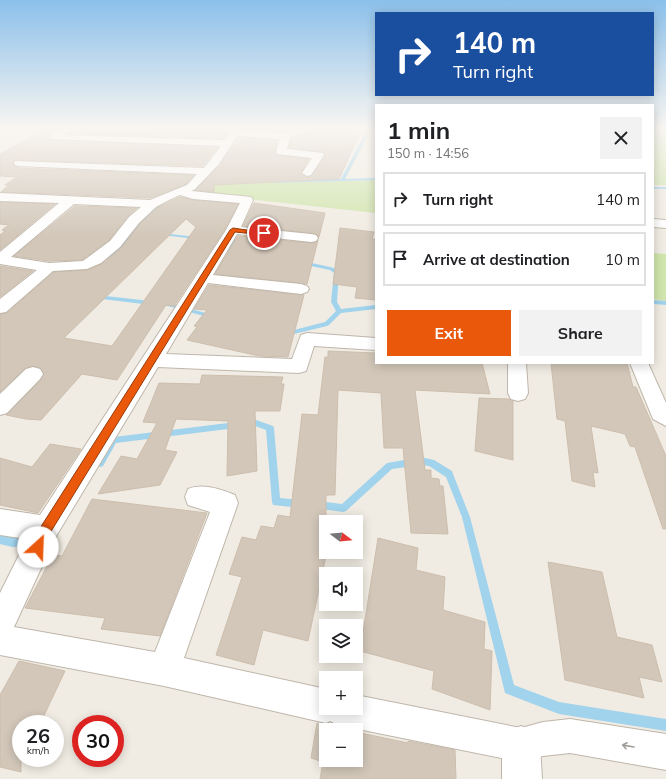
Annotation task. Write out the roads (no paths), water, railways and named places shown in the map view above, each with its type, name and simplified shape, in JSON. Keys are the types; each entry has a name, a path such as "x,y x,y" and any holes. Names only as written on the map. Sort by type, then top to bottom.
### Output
{"street":[{"path":"74,165 205,171"},
{"path":"185,193 211,165"},
{"path":"307,173 313,165"},
{"path":"0,259 49,267 87,265 96,260 115,244 134,220 152,204 165,197 185,193 247,200 233,230 42,537 0,625"},
{"path":"0,196 152,204"},
{"path":"0,259 71,200"},
{"path":"654,223 666,224"},
{"path":"233,230 311,238"},
{"path":"0,308 49,267"},
{"path":"202,278 301,289"},
{"path":"151,360 299,366 307,339 375,344"},
{"path":"517,364 518,394"},
{"path":"639,364 660,413 666,417"},
{"path":"0,407 33,374"},
{"path":"164,670 226,503 197,497"},
{"path":"0,522 42,537"},
{"path":"0,640 164,670 319,704"},
{"path":"362,715 522,762 543,739 570,736 666,752"}],"waterway":[{"path":"343,179 350,165"},
{"path":"112,257 157,206 164,201 190,191 203,182 209,174"},
{"path":"272,182 375,179"},
{"path":"654,188 666,188"},
{"path":"162,234 197,238"},
{"path":"235,240 230,249 230,253 235,254"},
{"path":"303,263 332,269 337,273 334,302 339,311"},
{"path":"96,297 151,303"},
{"path":"654,302 666,303"},
{"path":"166,304 211,316"},
{"path":"339,311 375,307"},
{"path":"287,330 294,332 327,324 339,311"},
{"path":"246,423 253,422 270,428 276,502 301,504"},
{"path":"100,463 114,440 236,425"},
{"path":"317,505 343,508 390,466 421,461 431,463 449,474 466,517 509,689 559,708 666,725"},
{"path":"0,539 12,542 34,541"}]}
